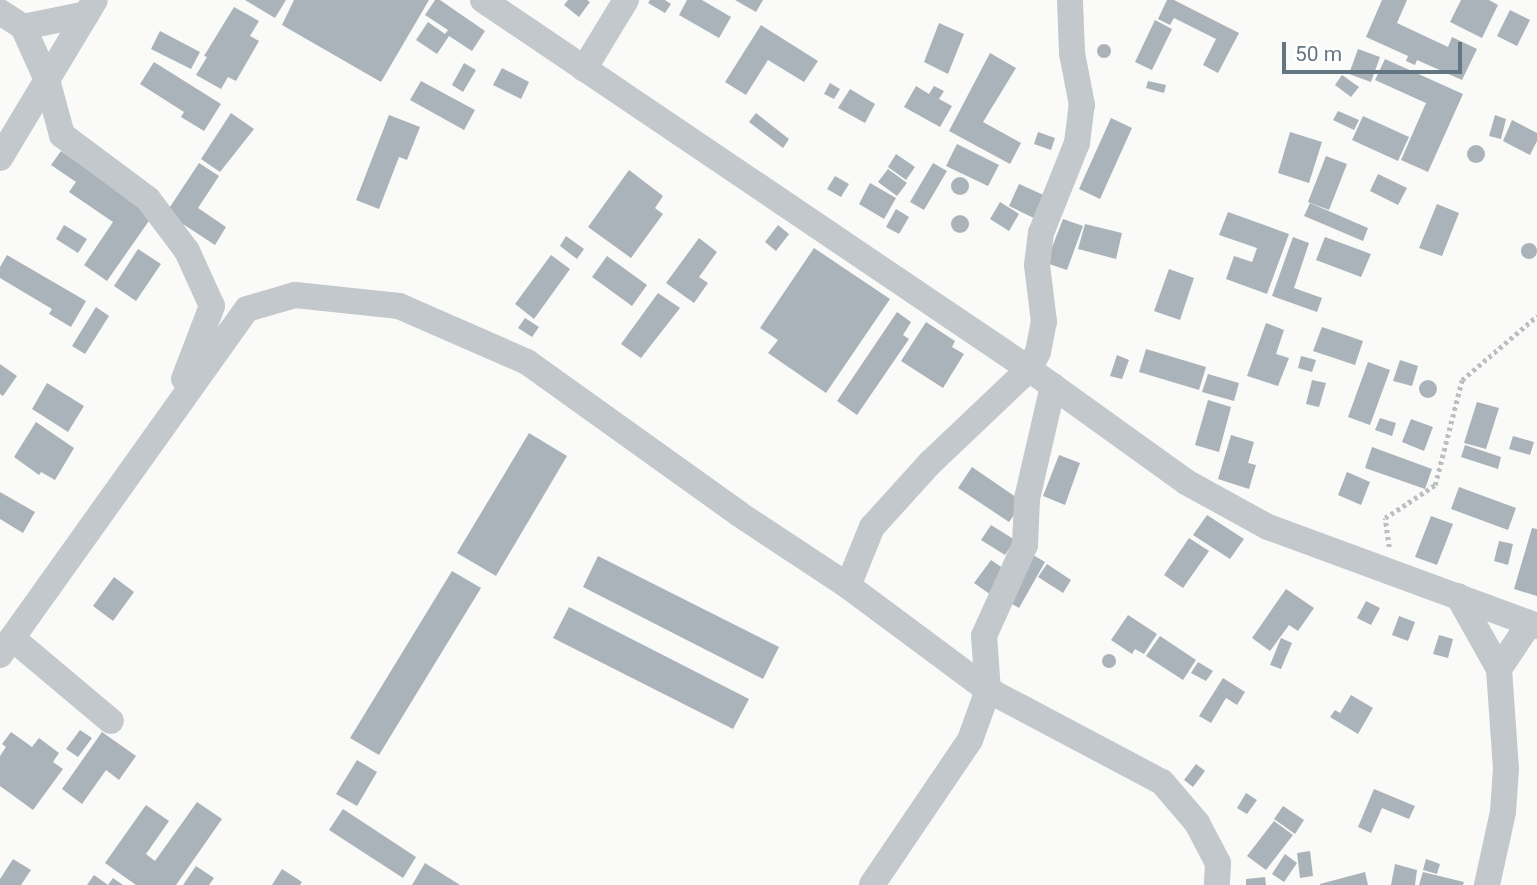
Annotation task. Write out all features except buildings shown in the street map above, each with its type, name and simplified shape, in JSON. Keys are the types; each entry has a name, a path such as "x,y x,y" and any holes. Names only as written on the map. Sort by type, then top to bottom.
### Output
{"street":[{"path":"483,0 1029,369 1186,482 1256,521 1533,625 1499,669"},
{"path":"584,69 626,0"},
{"path":"848,586 872,527 930,463 1029,369 1038,352 1044,321 1037,265 1041,233 1077,143 1082,105 1072,53 1070,0"},
{"path":"23,27 91,7"},
{"path":"0,158 91,7"},
{"path":"0,12 23,27 47,80 62,135 148,199 187,251 212,306 171,411"},
{"path":"111,721 6,647 171,411 247,309 295,295 399,306 527,362 739,514 848,586 988,690 1162,782 1197,823 1218,863 1217,885"},
{"path":"872,885 970,740 988,690 985,636 1025,545 1027,499 1053,386"},
{"path":"1458,596 1499,669 1506,768 1503,812 1487,885"}],"path":[{"path":"1392,572 1385,518 1435,485 1462,380 1537,316"}]}
